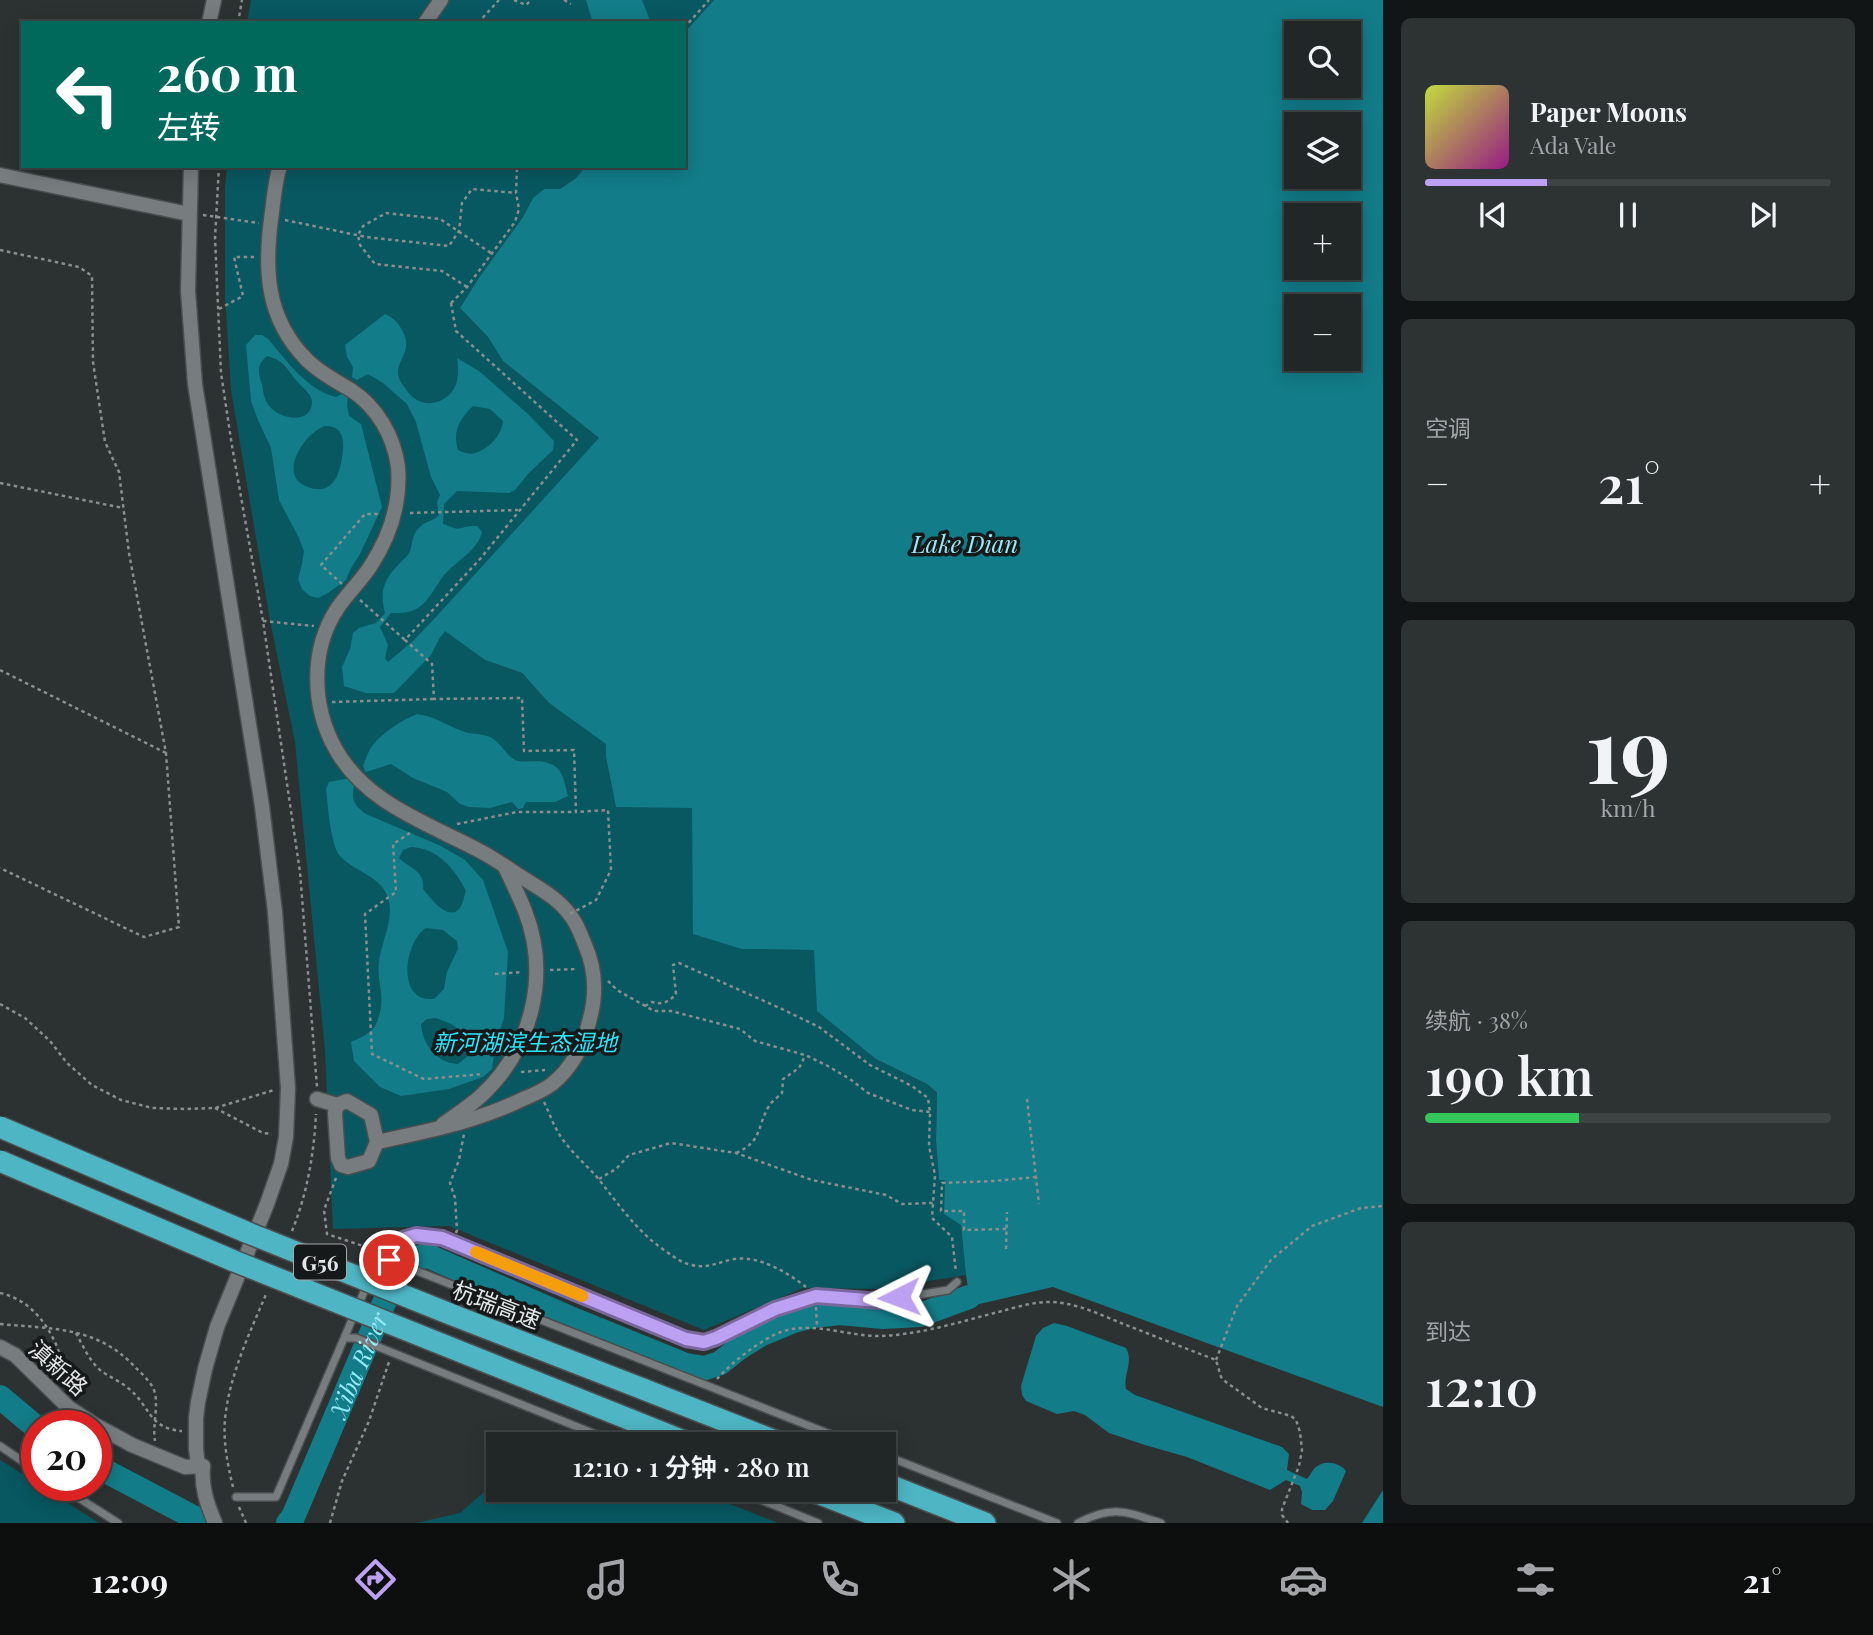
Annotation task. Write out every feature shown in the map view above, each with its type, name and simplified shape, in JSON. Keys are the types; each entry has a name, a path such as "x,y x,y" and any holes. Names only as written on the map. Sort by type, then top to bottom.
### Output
{"highway":[{"name":"杭瑞高速","path":"0,1127 256,1236 752,1432"},
{"name":"G56","path":"0,1161 234,1261 661,1432"},
{"path":"896,1488 985,1523"},
{"path":"840,1502 894,1523"}],"street":[{"path":"209,21 214,0"},
{"path":"426,21 441,0"},
{"path":"191,168 188,291 195,384 262,806 275,912 288,1088 286,1137 281,1164 217,1327 198,1402 195,1448 198,1465 203,1466 204,1494 215,1523"},
{"path":"279,168 265,216 268,282 275,310 286,333 306,359 332,380 353,391 385,425 394,446 397,466 395,513 382,545 369,568 335,611 319,657 316,681 318,703 324,722 335,748 349,769 370,790 424,824 480,851 545,892 570,914 593,968 595,991 587,1032 568,1069 552,1084 494,1113 377,1142"},
{"path":"0,175 189,214"},
{"path":"436,1129 481,1096 502,1073 519,1046 534,1002 538,971 533,939 526,912 504,866"},
{"path":"317,1099 337,1105 347,1101 371,1115 377,1142 369,1161 348,1167 341,1165 338,1158 335,1113 337,1105"},
{"name":"滇新路","path":"0,1347 15,1355 68,1407 97,1426 132,1445 185,1467 203,1466"}],"lane":[{"path":"236,1497 276,1497 377,1259 393,1242 416,1235 442,1238 686,1339 704,1342 775,1309 816,1299 880,1301 948,1290 957,1282"},
{"path":"377,1259 389,1260 415,1270 825,1432"},
{"path":"345,1338 356,1338 590,1432"},
{"path":"0,1446 21,1460"},
{"path":"896,1460 1057,1523"},
{"path":"84,1501 118,1523"},
{"path":"766,1502 818,1523"},
{"path":"1078,1523 1108,1510 1136,1514 1161,1523"}],"path":[{"path":"238,21 242,0"},
{"path":"480,21 499,0"},
{"path":"513,0 526,5 531,0"},
{"path":"564,0 571,4"},
{"path":"686,26 709,0"},
{"path":"405,640 480,559 577,440 456,331 451,303 467,287 515,222 519,209 516,193 517,168"},
{"path":"189,214 258,223 265,216 358,235 449,246 458,231 463,203 472,189 516,193"},
{"path":"467,287 442,271 375,264 360,245 358,235 363,226 386,213 440,219 491,253"},
{"path":"0,250 79,267 92,276 93,362 105,442 119,472 130,553 166,753 179,927 144,937 0,868"},
{"path":"218,310 243,296 234,257 254,257"},
{"path":"0,483 123,508"},
{"path":"434,698 432,664 321,565 365,514 518,510"},
{"path":"263,621 328,628"},
{"path":"0,670 166,753"},
{"path":"318,703 434,698 522,698 524,751 574,750 576,812"},
{"path":"443,833 452,825 517,813 608,810 611,870 596,900 570,914"},
{"path":"424,824 393,844 396,892 365,914 372,1054 424,1079 568,1069"},
{"path":"645,1006 652,1002 659,1004 671,1000 676,994 673,965 679,963 819,1027 870,1065 912,1086 928,1098 929,1146 935,1175 932,1218"},
{"path":"495,974 593,968"},
{"path":"604,984 604,976 617,990 654,1011 671,1011 740,1029 755,1041 805,1055 826,1065 868,1093 912,1110 930,1112"},
{"path":"0,1004 24,1018 92,1085 121,1100 152,1108 215,1108 269,1091 288,1088"},
{"path":"736,1153 748,1147 756,1137 770,1105 782,1093 783,1079 799,1069 805,1055"},
{"path":"538,1092 558,1133 634,1226 653,1243 692,1265 705,1267 734,1259 750,1258 769,1265 797,1280 816,1299 817,1328"},
{"path":"1027,1099 1039,1203"},
{"path":"215,1108 263,1133 286,1137"},
{"path":"451,1242 457,1230 455,1198 450,1183 459,1160 464,1131"},
{"path":"598,1179 616,1169 629,1156 671,1143 736,1153 812,1180 886,1195 902,1204 933,1203"},
{"path":"341,1165 324,1210 327,1234 366,1247 393,1242"},
{"path":"941,1211 942,1183 1036,1177"},
{"path":"1288,1523 1282,1515 1282,1509 1299,1466 1302,1450 1296,1420 1292,1416 1262,1408 1226,1382 1221,1377 1216,1360 1237,1306 1271,1259 1312,1226 1361,1208 1383,1206"},
{"path":"932,1218 941,1211 964,1211 964,1230 1006,1229"},
{"path":"1006,1249 1007,1213"},
{"path":"932,1218 953,1237 957,1282"},
{"path":"0,1293 10,1295 23,1303 47,1326 62,1360 68,1407"},
{"path":"711,1387 738,1358 765,1340 790,1329 817,1328 881,1336 902,1334 1049,1302 1097,1314 1216,1360"},
{"path":"0,1324 47,1326 76,1332 96,1338 125,1356 153,1387 156,1397 153,1429 156,1443"},
{"path":"76,1332 87,1354 99,1368 129,1388 154,1419 167,1430 196,1432"},
{"path":"330,1523 342,1481 369,1421 392,1353"},
{"path":"240,1509 246,1523"}],"green space":[{"path":"251,0 714,0 686,31 686,21 247,21"},
{"name":"新河湖滨生态湿地","path":"227,168 584,168 576,178 560,189 544,189 533,198 523,217 460,308 488,337 503,361 599,438 485,660 522,673 549,703 607,744 606,757 616,807 692,807 742,949 814,950 876,1059 927,1084 937,1094 939,1180 945,1180 961,1225 966,1275 879,1289 803,1288 704,1330 449,1226 333,1229 325,1051 295,742 270,620 231,390 225,297"},
{"path":"0,1460 21,1473 21,1501 65,1501 99,1523 0,1523"},
{"path":"486,1490 486,1502 725,1502 778,1523 416,1523 460,1513"}],"water":[{"path":"586,0 642,0 650,21 592,21"},
{"name":"Lake Dian","path":"714,0 1383,0 1383,1407 1053,1287 971,1306 961,1225 944,1214 945,1180 939,1180 936,1140 937,1093 927,1084 876,1059 817,1011 814,950 742,949 693,934 692,808 616,807 606,744 549,703 522,673 485,660 445,631 431,655 394,693 366,693 344,686 342,667 353,633 359,628 376,623 385,613 384,586 409,553 418,529 439,515 437,502 440,495 431,477 416,422 407,404 368,374 357,380 352,377 353,367 347,357 345,345 385,314 398,323 406,339 398,372 400,381 412,397 422,402 434,403 450,394 458,377 457,358 479,371 554,441 553,450 515,490 509,493 457,491 444,504 443,524 457,529 477,526 482,532 477,543 446,573 423,604 412,611 391,613 380,627 388,645 385,658 388,662 435,618 599,438 503,361 488,337 460,308 523,217 533,198 544,189 560,189 576,178 584,168 686,168 686,31","holes":["473,406 490,409 503,421 494,441 475,453 458,450 456,437 464,415"]},
{"path":"255,335 268,339 298,374 316,388 336,397 345,392 348,394 349,416 361,424 382,507 346,580 318,598 310,596 302,589 298,579 304,551 279,500 271,448 251,401 246,345","holes":["267,356 284,365 310,396 312,402 306,415 292,418 285,416 277,413 266,401 259,369","325,426 335,428 341,434 342,458 333,483 329,487 316,489 299,482 294,474 294,465 302,445"]},
{"path":"417,714 468,733 490,737 515,760 551,764 561,773 568,796 555,802 526,802 523,808 518,809 512,802 490,808 469,807 460,804 447,792 413,778 391,764 366,772 363,766 377,740 393,727"},
{"path":"350,778 355,782 354,800 366,814 441,846 465,860 483,880 508,952 504,1018 495,1045 492,1069 483,1077 449,1089 401,1096 380,1087 354,1061 351,1042 372,1030 379,1015 379,961 390,909 382,887 345,861 337,850 326,789 329,782","holes":["411,847 429,851 444,861 457,875 466,891 461,906 455,912 445,910 434,902 423,889 419,874 399,858 403,850","426,928 443,930 457,941 458,949 447,972 444,989 434,999 417,995 408,980 408,960 420,933","436,1018 451,1024 472,1038 474,1051 458,1064 437,1056 424,1039 421,1024 427,1019"]},
{"path":"1054,1323 1126,1348 1129,1363 1126,1389 1135,1395 1282,1447 1289,1454 1287,1470 1307,1479 1314,1469 1322,1464 1339,1465 1346,1471 1333,1501 1325,1510 1312,1510 1301,1504 1300,1486 1286,1480 1270,1490 1187,1457 1109,1433 1085,1415 1074,1411 1057,1414 1026,1401 1021,1386 1036,1336 1043,1328"},
{"path":"1383,1490 1383,1523 1362,1523"}],"waterway":[{"name":"Xiba River","path":"288,1523 293,1517 398,1270 411,1258 428,1256 686,1365 705,1368 720,1363 760,1335 794,1321 840,1313 883,1317 920,1315 969,1297"},
{"name":"Xiba River","path":"0,1397 21,1415"},
{"name":"Xiba River","path":"112,1474 195,1518 210,1523"}],"slow traffic":[{"path":"476,1252 582,1296"}],"route":[{"path":"389,1260 377,1259 393,1242 416,1235 442,1238 686,1339 704,1342 775,1309 816,1296 880,1301 899,1297"}]}
